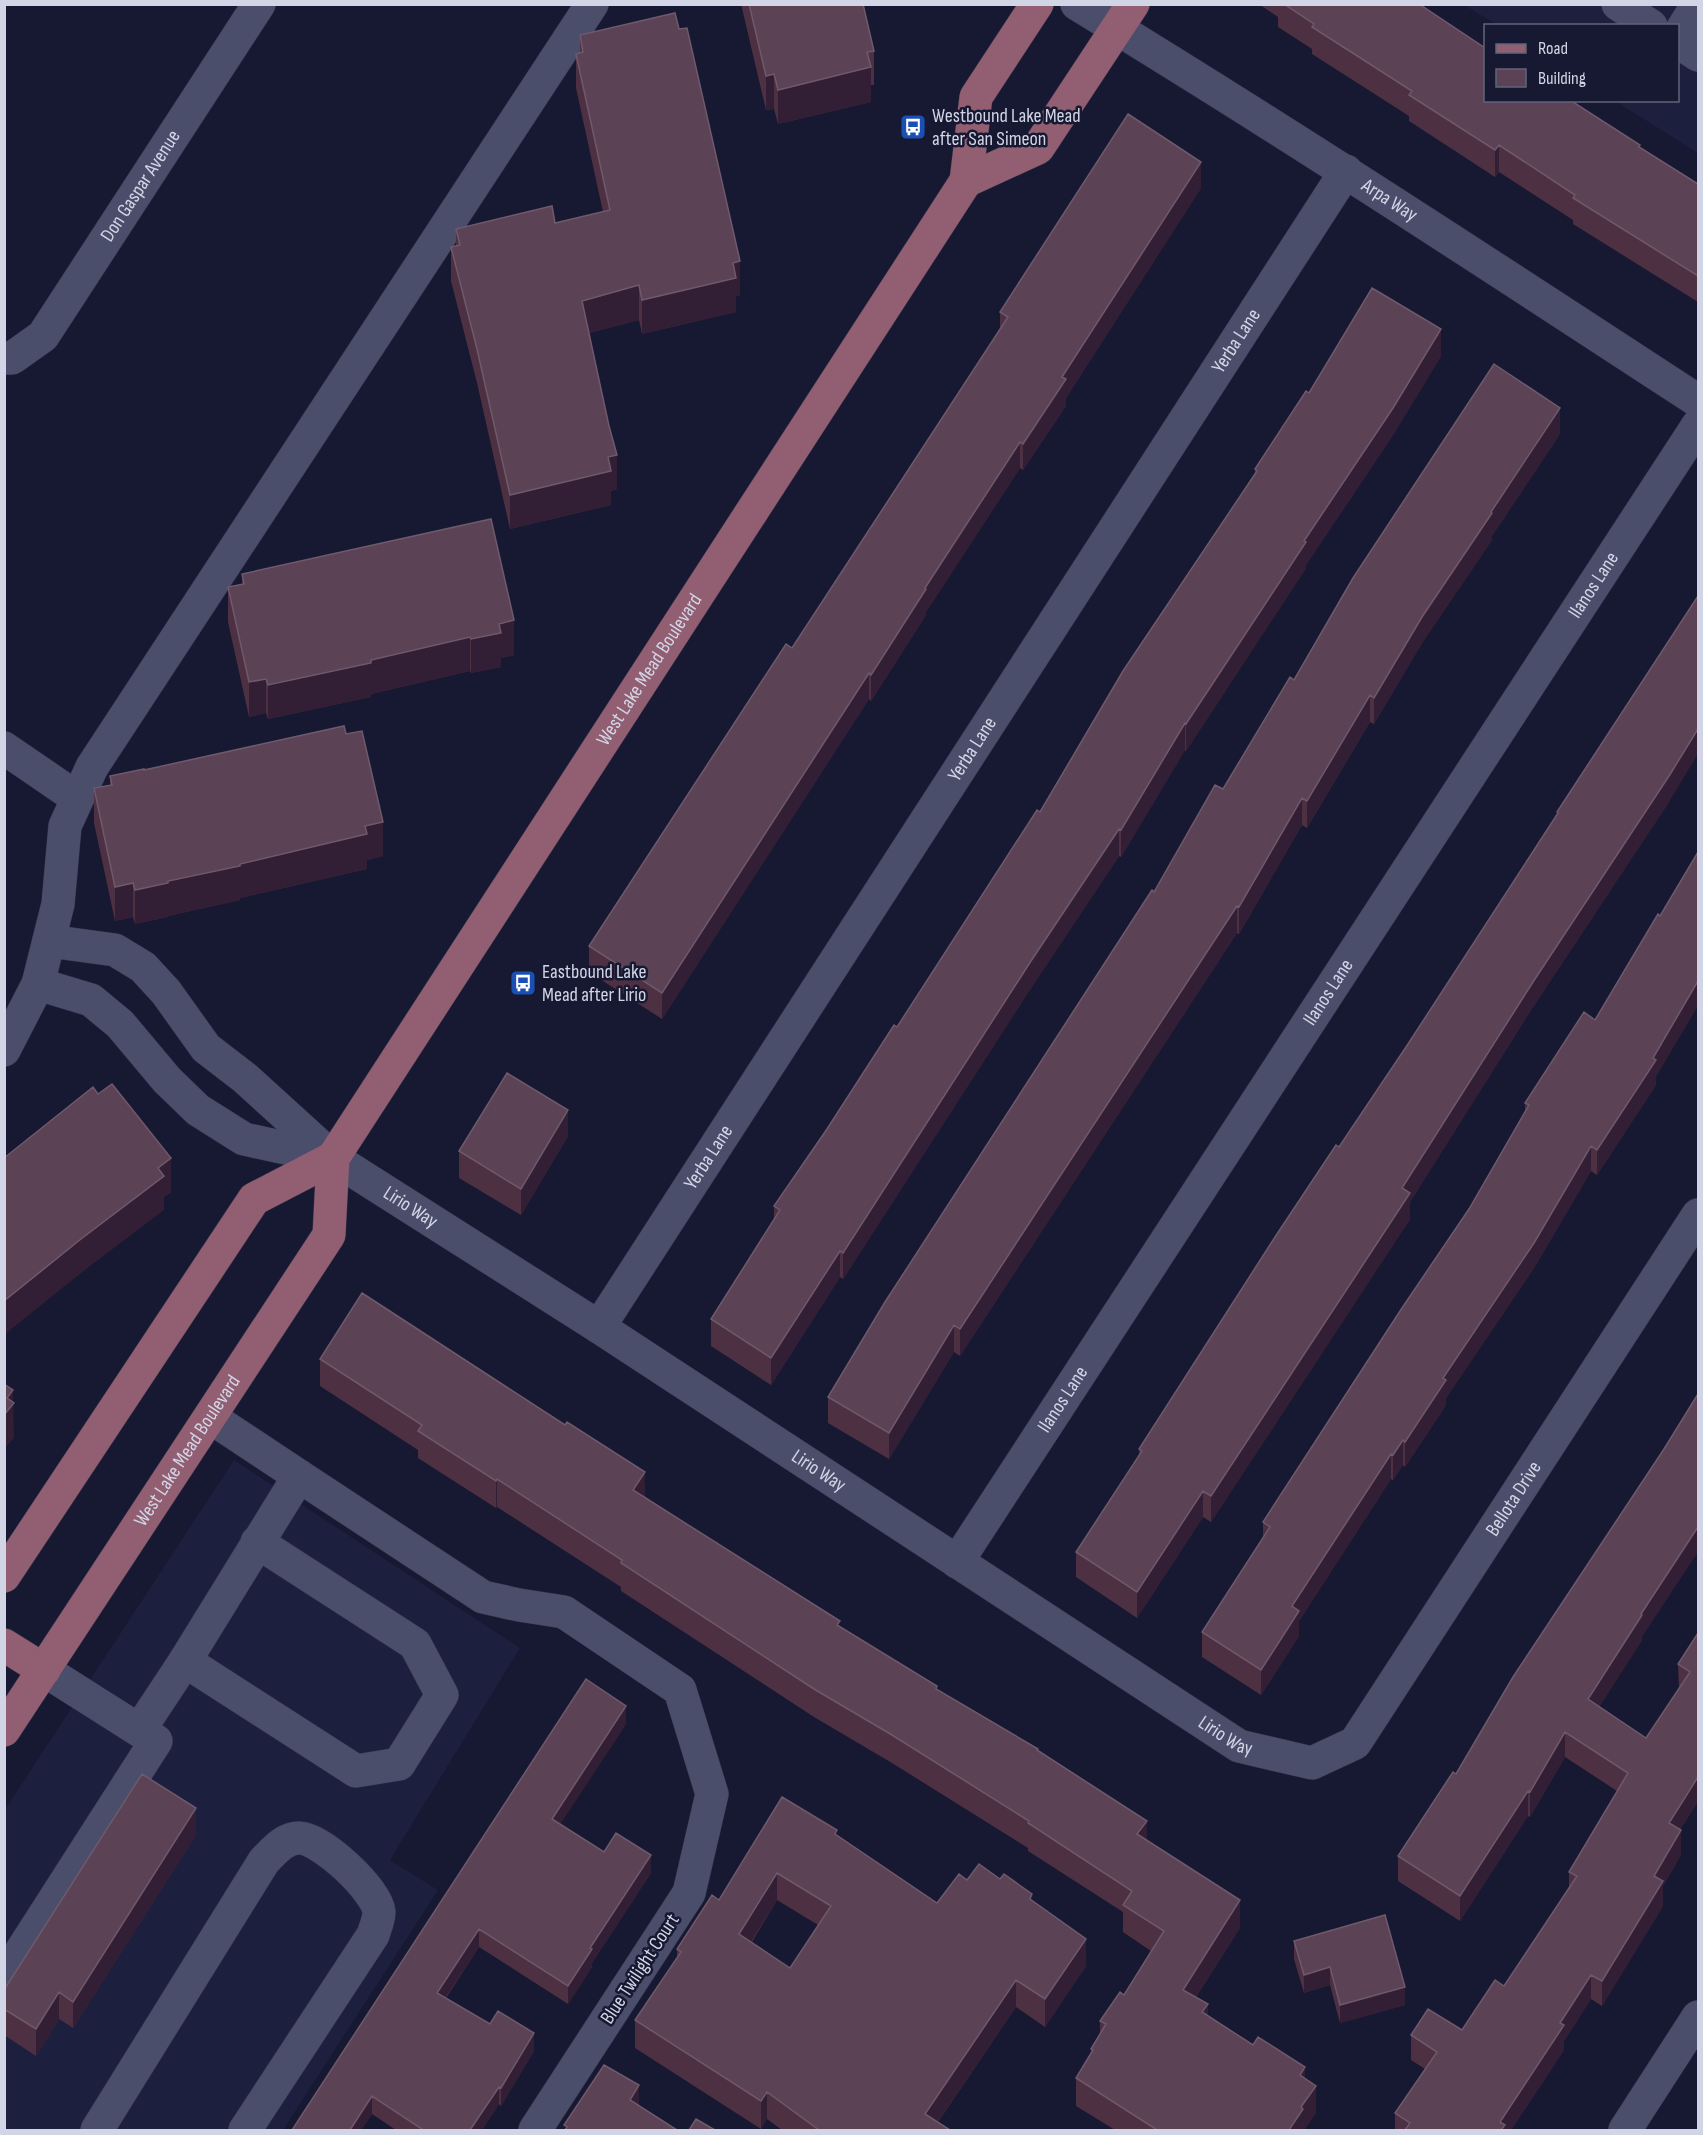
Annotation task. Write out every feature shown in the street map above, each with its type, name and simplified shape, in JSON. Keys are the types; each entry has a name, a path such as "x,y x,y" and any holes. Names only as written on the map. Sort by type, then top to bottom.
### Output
{"main road":[{"name":"West Lake Mead Boulevard","path":"4,1576 254,1199 333,1158 966,181 976,97 1037,4"},
{"path":"966,181 1038,148 1125,17"},
{"name":"West Lake Mead Boulevard","path":"4,1730 329,1235 333,1158"},
{"path":"4,1645 44,1670"}],"street":[{"name":"Don Gaspar Avenue","path":"8,358 43,336 259,4"},
{"path":"4,1050 38,984 58,904 64,826 92,767 592,4"},
{"name":"Arpa Way","path":"1077,4 1125,17 1346,171 1698,401"},
{"path":"1618,4 1648,24"},
{"path":"1679,33 1698,4"},
{"path":"1679,43 1698,55"},
{"name":"Yerba Lane","path":"598,1327 1346,171"},
{"name":"Ilanos Lane","path":"957,1562 1698,425"},
{"path":"4,748 77,798"},
{"path":"49,941 115,950 143,967 166,992 206,1048 245,1078 333,1158"},
{"path":"38,984 91,1000 120,1024 167,1080 198,1110 244,1139 333,1158"},
{"path":"167,1080 206,1048"},
{"name":"Lirio Way","path":"333,1158 598,1327 1239,1746 1312,1763"},
{"name":"Bellota Drive","path":"1312,1763 1355,1743 1698,1215"},
{"path":"140,1729 185,1661 299,1476 210,1417"},
{"name":"Blue Twilight Court","path":"299,1476 483,1597 564,1612 680,1690 712,1794 689,1893 535,2130"},
{"path":"185,1661 356,1771 399,1764 442,1695 415,1644 257,1542"},
{"path":"4,1978 156,1741 44,1670"},
{"path":"97,2130 264,1861 284,1842 300,1838 328,1850 368,1890 379,1912 373,1935 245,2130"},
{"path":"1625,2130 1695,2030"}],"shaded area":[{"path":"1464,5 1698,5 1698,153 1617,102 1679,102 1679,24 1495,24"},
{"path":"234,1460 520,1648 390,1860 438,1890 283,2130 5,2130 4,1811"}],"building":[{"path":"749,4 863,4 874,51 867,52 871,67 778,90 774,74 766,76"},
{"path":"1284,4 1419,4 1484,47 1484,102 1573,102 1640,145 1639,147 1698,184 1698,276 1573,198 1575,195 1499,145 1495,150 1409,95 1412,91 1312,27 1314,24"},
{"path":"675,13 679,29 687,28 740,261 733,263 736,278 642,300 639,285 582,301 617,455 608,457 611,471 510,495 451,247 460,245 456,229 552,206 555,223 610,210 576,54 583,52 580,35"},
{"path":"1128,114 1201,162 1062,377 1066,379 1023,444 1020,442 871,675 869,673 662,993 589,946 786,644 792,648 1008,317 1000,312"},
{"path":"1372,288 1441,329 1393,408 1304,541 1306,542 1185,723 1121,830 1119,829 1031,961 843,1253 840,1251 771,1358 711,1319 780,1210 774,1206 894,1025 897,1027 1037,810 1040,812 1123,671 1257,471 1255,469 1306,391 1309,393"},
{"path":"1494,364 1560,408 1422,617 1374,698 1370,695 1307,801 1302,798 1239,907 1237,906 960,1329 954,1325 889,1433 828,1397 885,1302 1152,890 1154,892 1215,785 1223,789 1290,677 1294,680 1353,578"},
{"path":"491,519 514,620 499,624 501,633 471,639 470,637 371,660 371,663 268,685 266,679 249,682 228,587 244,584 242,574"},
{"path":"1698,596 1698,729 1402,1188 1410,1193 1211,1496 1203,1491 1137,1592 1076,1552 1142,1451 1139,1449 1275,1237 1336,1145 1339,1147 1408,1044"},
{"path":"344,726 346,734 362,731 383,822 365,826 367,834 135,890 133,883 115,887 94,788 112,785 110,776"},
{"path":"1698,852 1698,981 1653,1058 1656,1060 1597,1150 1591,1146 1534,1243 1443,1378 1446,1380 1405,1442 1403,1440 1393,1455 1391,1454 1292,1606 1299,1611 1261,1670 1202,1632 1270,1527 1263,1522 1469,1209 1529,1105 1525,1103 1584,1012 1595,1020"},
{"path":"507,1073 568,1110 521,1189 459,1151"},
{"path":"112,1084 171,1158 158,1168 164,1176 4,1301 4,1158 93,1087 98,1094"},
{"path":"362,1293 565,1425 567,1422 645,1472 633,1490 840,1621 837,1625 937,1686 936,1689 1038,1749 1147,1821 1137,1834 1240,1900 1183,1990 1208,2004 1202,2012 1253,2045 1258,2037 1305,2067 1300,2075 1316,2086 1301,2107 1303,2109 1289,2130 1157,2130 1076,2078 1106,2024 1100,2021 1120,1992 1124,1995 1164,1931 1123,1905 1132,1891 1028,1823 1029,1821 814,1689 621,1563 622,1560 418,1431 422,1425 320,1359"},
{"path":"4,1384 13,1390 7,1398 14,1403 4,1415"},
{"path":"1698,1394 1698,1527 1588,1699 1646,1738 1690,1672 1678,1664 1698,1633 1698,1777 1669,1823 1681,1830 1654,1876 1663,1881 1602,1981 1591,1975 1560,2023 1564,2025 1500,2122 1505,2125 1501,2130 1405,2130 1410,2123 1395,2113 1437,2052 1411,2035 1428,2009 1462,2030 1495,1980 1504,1986 1577,1876 1569,1872 1628,1773 1565,1732 1530,1792 1528,1791 1460,1896 1398,1856 1453,1772 1456,1774 1513,1677"},
{"path":"586,1679 626,1706 552,1819 604,1852 616,1833 651,1855 568,1986 479,1929 437,1993 490,2024 498,2011 534,2033 501,2088 499,2087 470,2130 421,2130 372,2096 350,2130 292,2130"},
{"path":"142,1774 196,1808 73,2002 59,1992 36,2029 4,2009 4,1990"},
{"path":"782,1797 837,1830 835,1834 937,1903 959,1874 967,1880 979,1864 1000,1879 1004,1874 1032,1894 1030,1899 1086,1939 1045,1999 1016,1980 925,2114 950,2130 819,2130 767,2092 761,2101 635,2020 681,1952 677,1949 712,1895 719,1900","holes":["777,1873 831,1906 790,1968 739,1934"]},
{"path":"1385,1915 1405,1987 1340,2005 1330,1967 1304,1975 1294,1941"},
{"path":"604,2065 639,2085 630,2100 677,2130 565,2130 567,2127 564,2125"},
{"path":"696,2119 715,2130 689,2130"}],"place":[{"name":"Westbound Lake Mead after San Simeon","path":"913,127"},
{"name":"Eastbound Lake Mead after Lirio","path":"523,983"}]}
